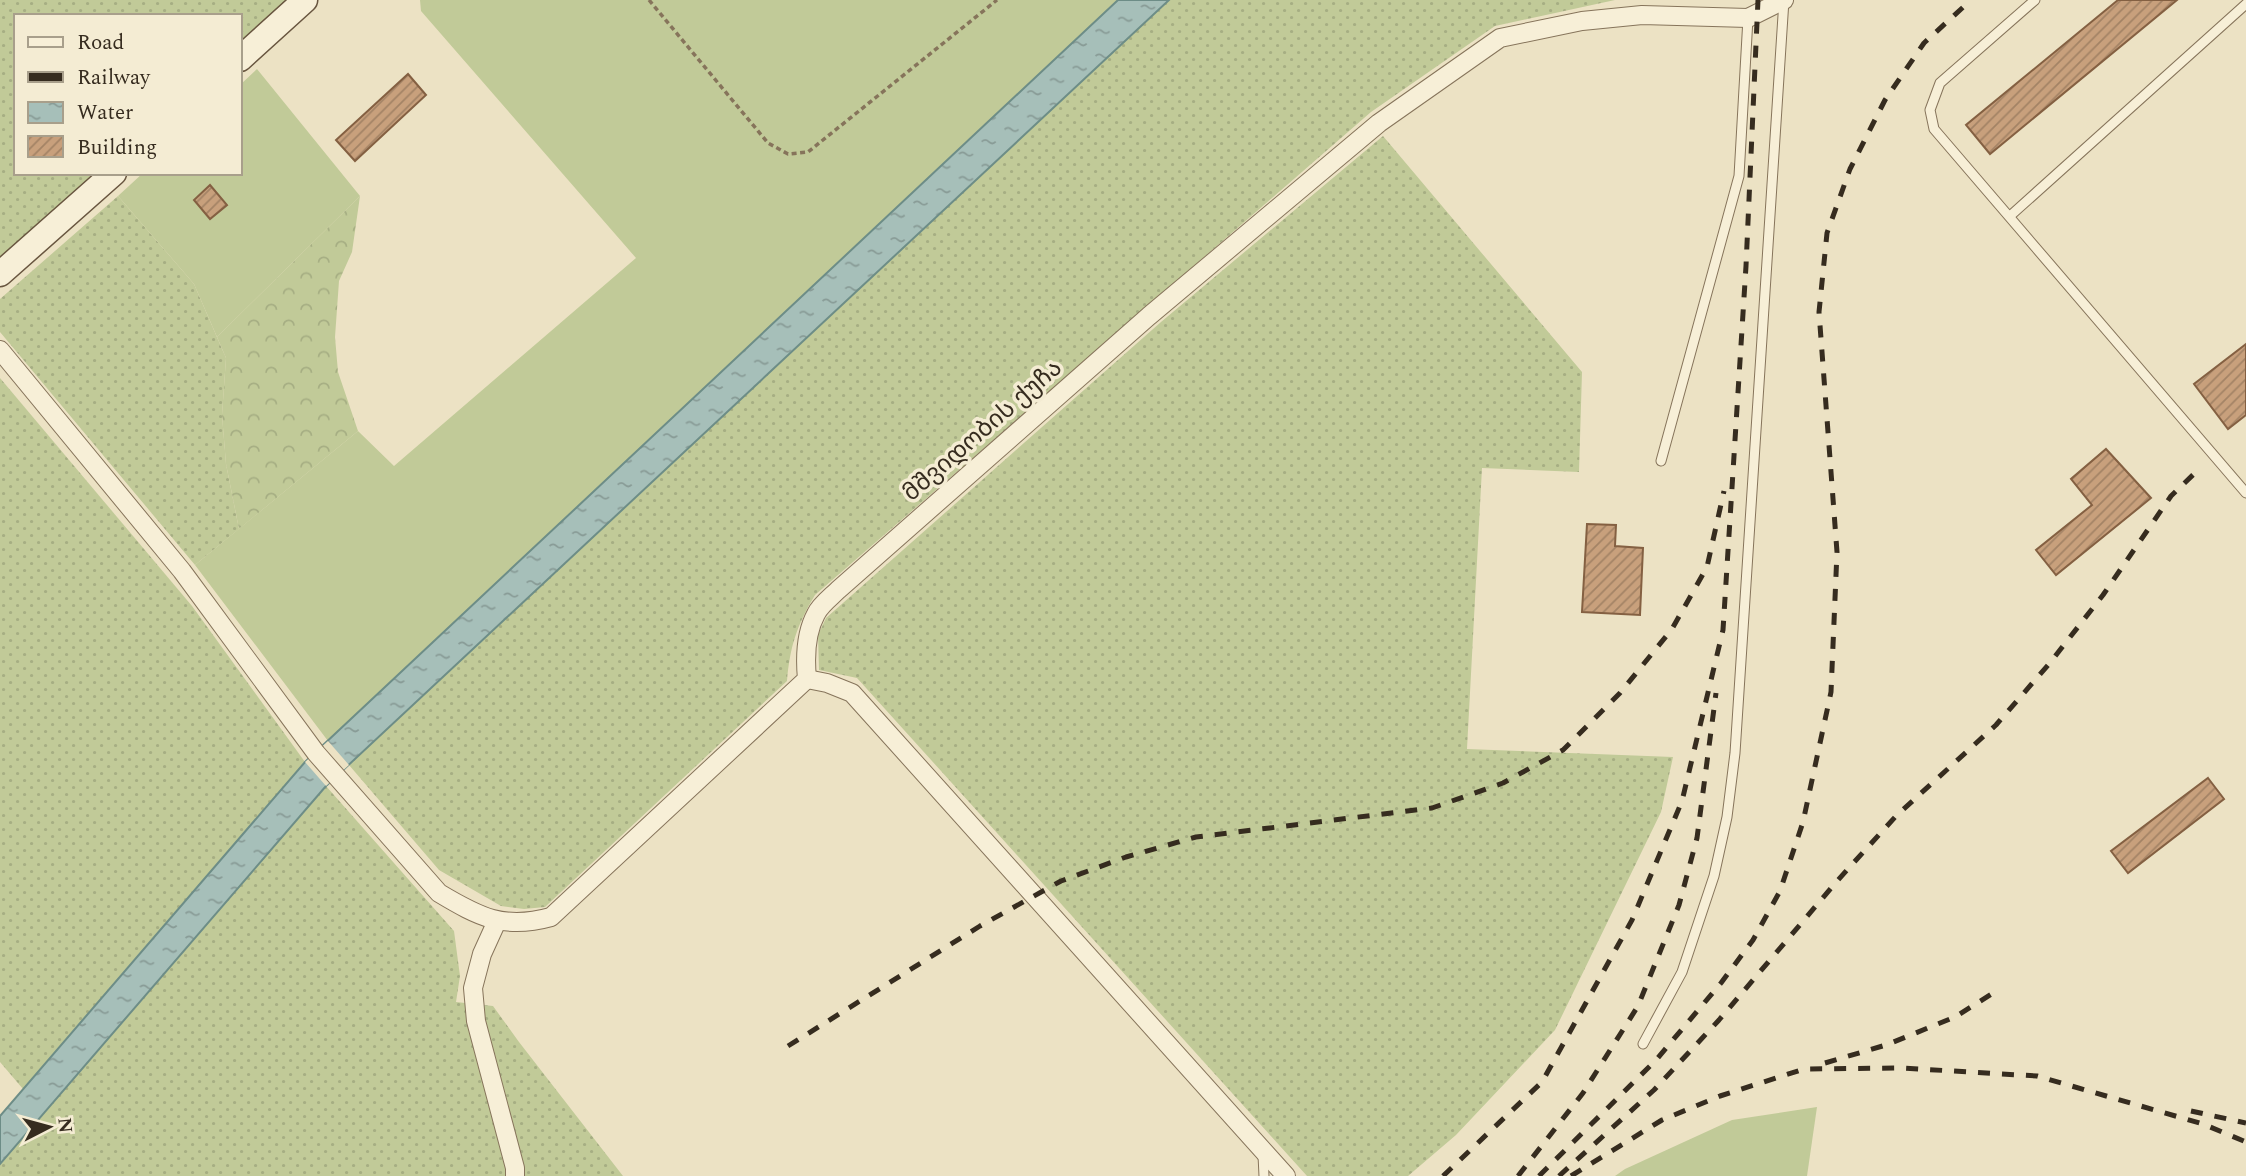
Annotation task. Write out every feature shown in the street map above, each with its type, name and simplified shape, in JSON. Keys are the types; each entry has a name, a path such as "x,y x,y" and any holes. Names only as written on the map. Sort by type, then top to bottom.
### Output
{"main road":[{"path":"242,58 305,0"},
{"path":"0,274 112,175"}],"street":[{"name":"მშვიდობის ქუჩა","path":"807,679 805,659 810,629 816,613 838,590 1149,316 1379,123 1500,38 1582,20 1642,15 1748,18 1784,0"},
{"path":"0,350 182,571 316,752 439,892 462,907 497,921 526,924 551,917 807,679 827,682 852,693 1286,1176"},
{"path":"497,921 482,954 473,988 476,1021 515,1176"}],"lane":[{"path":"1643,1044 1682,972 1714,876 1727,817 1736,739 1784,0"},
{"path":"2035,0 1940,83 1930,110 1934,129 2244,488"},
{"path":"2010,216 2246,4"},
{"path":"1661,461 1739,176 1748,18"},
{"path":"1262,1150 1264,1176"}],"path":[{"path":"649,0 768,143 788,154 808,152 997,0"}],"green space":[{"path":"0,0 294,0 242,47 242,14 14,14 14,175 100,175 0,265"},
{"path":"420,0 1118,0 328,741 195,565 358,431 394,466 636,258 421,11"},
{"path":"1169,0 1615,0 1495,26 1371,112 815,595 795,636 787,681 545,907 524,909 501,906 439,870 349,765"},
{"path":"257,69 360,196 217,337 194,284 118,196 141,175 242,175 242,83"},
{"path":"1383,136 1582,372 1579,472 1482,468 1467,749 1673,757 1661,812 1555,1030 1456,1135 1408,1176 1307,1176 857,678 819,670 818,635 826,618 1161,322"},
{"path":"118,196 194,284 226,358 222,415 226,464 239,529 195,565 0,332 0,299"},
{"path":"360,196 352,252 339,281 335,337 338,372 358,431 239,529 226,464 222,415 226,358 217,337"},
{"path":"0,378 192,606 305,762 23,1089 0,1062"},
{"path":"326,786 454,931 460,976 456,1002 493,1006 623,1176 0,1176 0,1164"},
{"path":"1817,1107 1807,1176 1615,1176 1732,1120"}],"water":[{"path":"1118,0 1169,0 326,786 0,1164 0,1116 305,762"}],"pier":[{"path":"328,741 349,765 326,786 305,762"}],"building":[{"path":"2118,0 2177,0 1990,154 1966,125"},
{"path":"408,74 426,95 355,161 336,140"},
{"path":"210,185 227,205 210,219 194,200"},
{"path":"2246,344 2246,415 2228,429 2194,384"},
{"path":"2106,449 2151,498 2056,575 2036,550 2092,505 2071,479"},
{"path":"1587,524 1616,525 1615,546 1643,548 1640,615 1582,612"},
{"path":"2208,778 2224,799 2128,873 2111,851"}],"railway":[{"path":"1443,1176 1542,1082 1632,920 1682,801 1723,630 1746,266 1758,0"},
{"path":"1539,1176 1656,1060 1721,983 1753,940 1780,891 1803,822 1831,692 1837,552 1819,312 1827,233 1850,169 1885,100 1924,43 1971,0"},
{"path":"1559,1176 1654,1090 1719,1020 1896,816 1996,725 2049,664 2103,595 2171,496 2198,470"},
{"path":"788,1046 980,926 1061,881 1126,857 1196,837 1432,808 1503,783 1563,750 1620,693 1672,629 1707,567 1724,491"},
{"path":"1518,1176 1583,1093 1638,1006 1679,905 1697,838 1716,693"},
{"path":"1825,1063 1886,1045 1955,1017 1998,990"},
{"path":"1571,1176 1662,1120 1720,1096 1804,1069 1902,1068 2037,1076 2203,1124 2246,1142"},
{"path":"2191,1111 2246,1123"}]}
